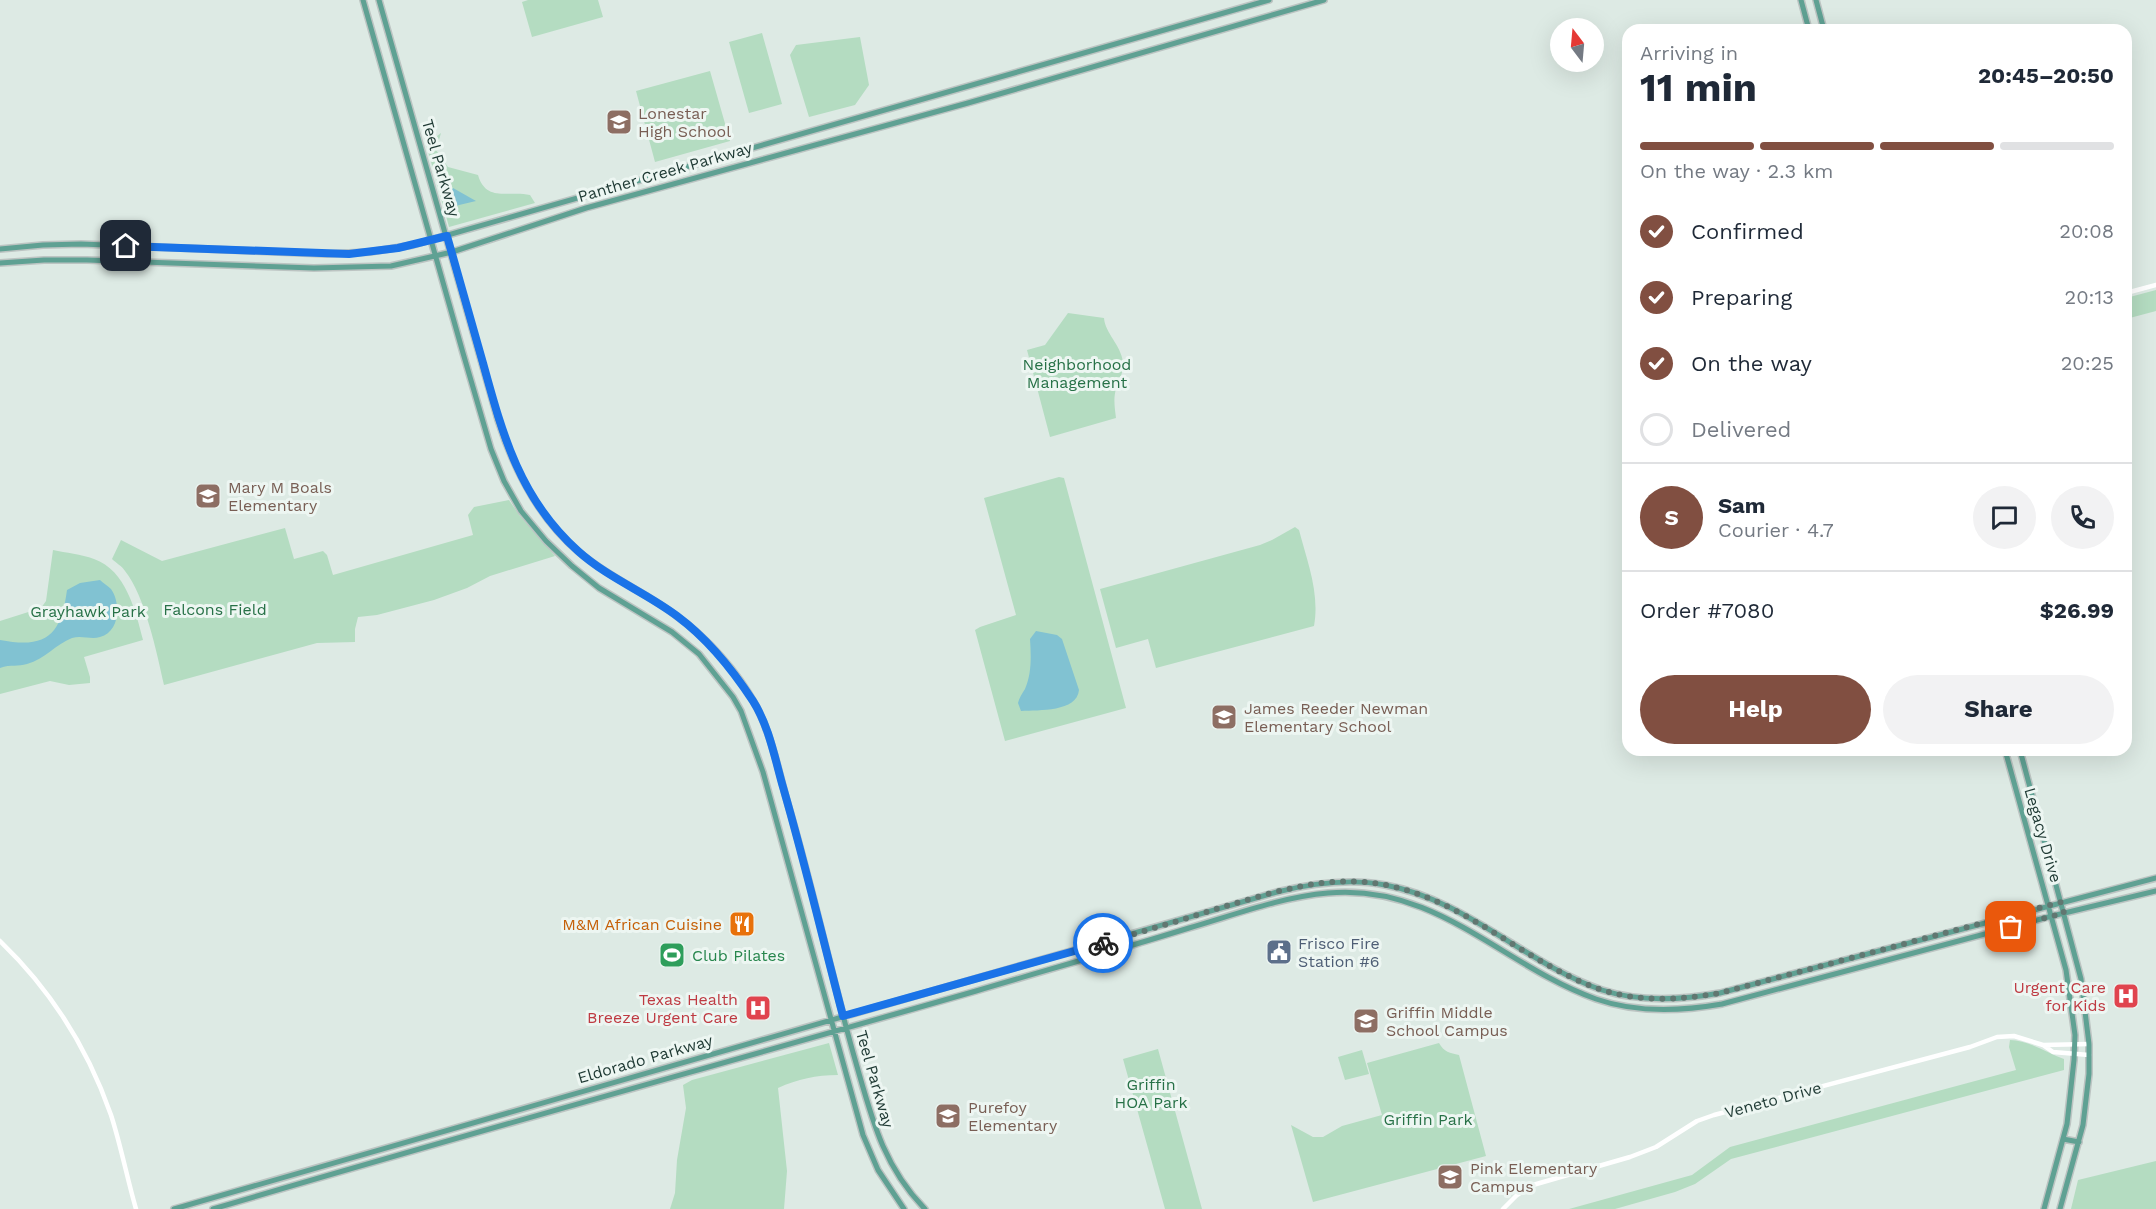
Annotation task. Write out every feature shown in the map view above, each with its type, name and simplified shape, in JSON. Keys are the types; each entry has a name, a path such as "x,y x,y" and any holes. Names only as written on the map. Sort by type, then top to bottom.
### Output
{"main road":[{"name":"Teel Parkway","path":"363,0 491,449 504,481 521,511 546,541 572,566 599,588 672,632 699,654 733,697 750,732 763,772 860,1127 870,1155 904,1209"},
{"name":"Teel Parkway","path":"379,0 500,427 523,482 552,525 579,552 609,575 677,616 699,635 730,668 755,704 768,735 784,790 846,1028 877,1135 908,1191 925,1209"},
{"name":"Panther Creek Parkway","path":"0,249 43,244 81,244 349,254 398,248 447,236 654,174 1269,0"},
{"name":"Panther Creek Parkway","path":"0,263 87,260 346,268 391,266 452,252 658,188 1002,93 1324,0"},
{"path":"1801,0 1807,24"},
{"path":"1816,0 1822,24"},
{"path":"376,46 391,42"},
{"path":"1104,46 1108,61"},
{"path":"998,78 1002,93"},
{"path":"403,143 418,140"},
{"path":"654,174 658,188"},
{"path":"542,207 547,221"},
{"name":"Legacy Drive","path":"2007,756 2069,985 2075,1044 2067,1124 2044,1209"},
{"name":"Legacy Drive","path":"2022,756 2081,979 2089,1044 2083,1125 2060,1209"},
{"path":"2019,800 2033,796"},
{"name":"Eldorado Parkway","path":"174,1209 1303,886 1330,882 1359,882 1386,885 1420,895 1446,906 1568,975 1602,990 1675,998 1720,993 2156,878"},
{"name":"Eldorado Parkway","path":"213,1209 1296,898 1331,893 1381,894 1442,915 1584,994 1614,1004 1653,1009 1700,1008 1722,1004 2052,916 2156,891"},
{"path":"1269,894 1272,905"},
{"path":"802,917 817,914"},
{"path":"715,1053 718,1065"},
{"path":"860,1127 874,1124"},
{"path":"2063,1138 2079,1142"},
{"path":"897,1199 908,1191"}],"street":[{"path":"2132,291 2156,285"},
{"path":"0,941 38,981 55,1004 81,1048 111,1115 136,1209"},
{"name":"Veneto Drive","path":"1503,1209 1533,1185 1630,1157 1656,1147 1697,1122 1714,1115 1970,1047 1997,1037 2014,1036 2043,1045 2053,1052 2089,1055"},
{"name":"Veneto Drive","path":"2043,1045 2089,1044"}],"green space":[{"path":"528,0 598,0 603,17 532,37 522,2"},
{"path":"762,33 782,104 749,113 729,42"},
{"path":"860,37 869,85 855,105 809,117 790,55 796,45"},
{"path":"710,71 730,141 655,162 636,91"},
{"path":"441,133 436,150 448,167 478,175 482,184 493,192 530,195 535,203 449,227 425,140"},
{"path":"2156,290 2156,311 2132,317 2132,296"},
{"name":"Neighborhood Management","path":"1068,313 1104,318 1107,329 1122,356 1122,373 1115,393 1116,418 1050,437 1027,350 1045,345"},
{"path":"1059,477 1064,478 1126,708 1005,741 975,630 1016,615 984,498"},
{"name":"Falcons Field","path":"509,500 555,556 490,576 467,588 434,600 377,615 358,617 355,642 317,643 164,685 139,595 124,569 112,559 121,540 162,561 285,528 294,559 323,551 327,555 333,575 473,535 468,515 474,507"},
{"path":"1295,527 1299,530 1312,577 1315,601 1314,626 1156,668 1148,639 1116,648 1100,589 1260,545"},
{"name":"Grayhawk Park","path":"53,550 94,559 105,564 114,572 128,593 143,640 84,657 90,683 69,685 50,681 0,694 0,621 41,608 46,601"},
{"path":"2010,1040 2031,1044 2064,1059 2064,1070 1731,1159 1695,1184 1615,1209 1569,1209 1692,1175 1730,1147 2016,1070 2009,1047"},
{"path":"829,1043 838,1075 807,1078 778,1088 787,1171 784,1209 670,1209 675,1193 677,1160 686,1108 683,1085 692,1080"},
{"name":"Griffin Park","path":"1439,1043 1450,1053 1459,1055 1486,1156 1313,1202 1291,1125 1313,1137 1323,1137 1342,1126 1382,1115 1367,1063"},
{"name":"Griffin HOA Park","path":"1158,1049 1202,1209 1165,1209 1123,1059"},
{"path":"1362,1050 1369,1074 1345,1080 1338,1057"},
{"path":"2156,1161 2156,1209 2071,1209 2078,1180"}],"water":[{"path":"453,188 476,201 455,206 451,190"},
{"path":"100,580 111,589 117,609 115,623 107,634 97,638 72,638 33,662 0,668 0,640 29,642 49,635 61,618 67,590 80,583"},
{"path":"1036,631 1057,635 1062,639 1079,690 1077,697 1065,706 1047,710 1021,711 1018,703 1029,677 1030,639"}],"way so far":[{"path":"1103,943 1294,888 1330,882 1359,882 1386,885 1446,906 1478,922 1568,975 1602,990 1654,998 1675,998 1720,993 2061,902 2064,913 2011,927"}],"place":[{"name":"Lonestar High School","path":"619,122"},
{"name":"Mary M Boals Elementary","path":"208,496"},
{"name":"James Reeder Newman Elementary School","path":"1224,717"},
{"name":"M&M African Cuisine","path":"742,924"},
{"name":"Frisco Fire Station #6","path":"1279,952"},
{"name":"Club Pilates","path":"672,955"},
{"name":"Urgent Care for Kids","path":"2126,996"},
{"name":"Texas Health Breeze Urgent Care","path":"758,1008"},
{"name":"Griffin Middle School Campus","path":"1366,1021"},
{"name":"Purefoy Elementary","path":"948,1116"},
{"name":"Pink Elementary Campus","path":"1450,1177"}],"route":[{"path":"126,246 349,254 398,248 447,236 502,433 511,457 533,499 552,525 579,552 609,575 677,616 707,642 730,668 755,704 768,735 795,829 843,1016 1103,943"}]}
